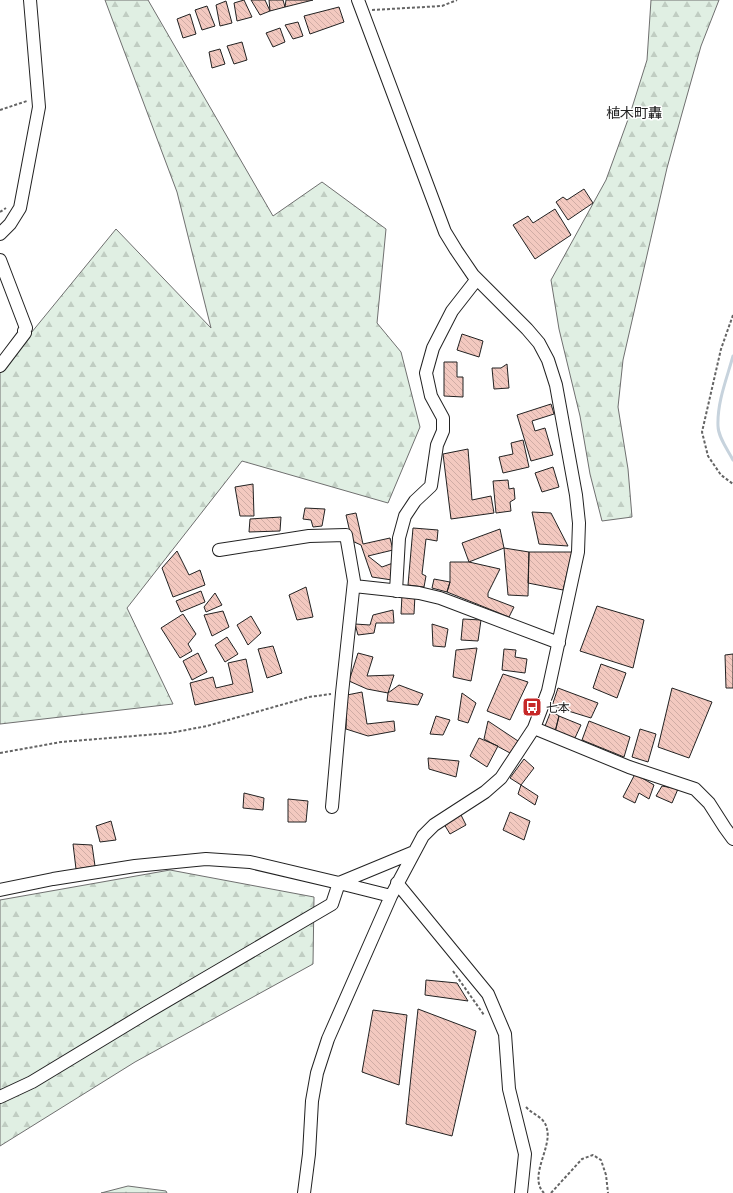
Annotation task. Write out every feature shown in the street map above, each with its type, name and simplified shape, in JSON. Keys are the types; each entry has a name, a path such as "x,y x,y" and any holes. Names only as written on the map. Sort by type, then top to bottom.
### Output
{"street":[{"path":"0,234 10,224 20,208 39,107 30,0"},
{"path":"304,1193 309,1154 312,1101 317,1073 328,1039 397,883 423,836 434,825 485,792 501,778 534,728 548,692 578,552 579,523 576,495 556,385 548,360 539,344 527,329 477,279 445,232 358,0"},
{"path":"0,260 26,328 24,331 25,333 0,366"},
{"path":"396,591 399,538 404,516 415,501 431,486 437,445 443,431 444,418 431,396 426,373 433,348 452,310 477,279"},
{"path":"219,550 309,536 346,535 354,586 342,693 332,807"},
{"path":"354,586 440,598 559,643"},
{"path":"534,728 629,766 695,789 709,803 733,839"},
{"path":"338,882 414,852"},
{"path":"0,890 17,885 135,866 171,861 206,859 250,862 391,896"},
{"path":"0,1097 32,1082 332,904 338,882"},
{"path":"397,883 488,994 505,1034 509,1089 525,1154 521,1193"}],"path":[{"path":"367,10 442,6 458,0"},
{"path":"733,315 721,349 702,432 708,456 721,475 733,484"},
{"path":"0,753 61,742 170,733 207,726 309,697 342,693"},
{"path":"451,967 488,1020"},
{"path":"523,1104 530,1112 544,1120 547,1129 548,1139 538,1180 544,1193"},
{"path":"552,1193 582,1159 593,1155 601,1160 606,1174 608,1193"}],"green space":[{"path":"105,0 148,0 273,216 322,182 386,229 377,323 401,352 420,427 388,503 242,461 127,608 173,704 0,724 0,371 116,229 211,328 177,192"},
{"path":"651,0 719,0 701,46 667,168 623,360 618,407 628,469 632,517 602,521 590,474 580,416 559,329 551,280 606,180 630,114 647,60"},
{"path":"170,870 314,897 313,964 135,1062 0,1146 0,900"},
{"path":"128,1186 166,1191 167,1193 101,1193"}],"building":[{"path":"244,0 252,17 237,21 234,3"},
{"path":"251,0 265,0 270,11 260,15"},
{"path":"269,0 283,0 285,7 270,11"},
{"path":"286,0 313,0 285,7"},
{"path":"226,1 232,23 220,26 216,5"},
{"path":"207,6 215,26 202,30 195,10"},
{"path":"339,7 344,22 310,34 304,16"},
{"path":"190,14 196,34 183,38 177,19"},
{"path":"298,22 303,36 293,39 285,25"},
{"path":"280,28 285,42 273,47 266,33"},
{"path":"242,42 247,60 234,64 227,46"},
{"path":"220,49 225,64 212,68 209,52"},
{"path":"584,189 593,203 568,220 556,202 563,197 567,200"},
{"path":"555,209 571,235 535,259 513,225 528,216 533,223"},
{"path":"462,334 483,341 479,357 457,350"},
{"path":"444,362 457,362 457,377 463,377 463,397 444,396"},
{"path":"507,364 509,388 494,389 492,368 501,368"},
{"path":"551,404 554,414 532,421 535,431 545,428 553,455 531,461 517,415"},
{"path":"523,440 529,467 503,473 499,457 513,454 511,443"},
{"path":"468,449 472,500 491,496 494,513 451,519 443,454"},
{"path":"553,467 559,487 542,492 535,473"},
{"path":"508,480 509,489 514,488 515,499 510,502 511,511 496,513 493,481"},
{"path":"253,484 254,516 240,516 235,487"},
{"path":"305,508 325,509 322,526 313,527 311,520 303,519"},
{"path":"532,512 551,513 568,546 539,544"},
{"path":"356,513 363,544 390,538 393,550 368,556 382,567 393,563 392,580 372,577 361,545 352,541 346,515"},
{"path":"281,517 280,531 249,532 250,519"},
{"path":"413,528 438,530 437,541 426,539 422,574 426,576 424,587 408,585"},
{"path":"500,529 504,548 469,562 462,543"},
{"path":"504,548 529,552 528,596 508,595"},
{"path":"177,551 189,575 200,570 205,585 173,597 162,568"},
{"path":"529,552 572,552 563,590 528,583"},
{"path":"450,562 469,562 500,569 488,593 488,597 514,607 509,617 447,592 450,582"},
{"path":"434,579 450,582 447,592 432,588"},
{"path":"306,587 313,617 297,620 289,595"},
{"path":"201,591 205,602 181,612 176,601"},
{"path":"215,593 222,605 206,612 204,607"},
{"path":"402,595 415,595 414,614 401,614"},
{"path":"597,606 644,620 633,668 580,651"},
{"path":"393,610 394,623 376,623 374,633 358,635 355,624 370,625 373,615"},
{"path":"223,611 229,627 212,636 204,615"},
{"path":"183,614 196,634 188,644 192,651 180,658 161,628"},
{"path":"251,616 261,633 248,645 237,625"},
{"path":"463,619 481,620 478,641 461,640"},
{"path":"432,624 448,629 445,647 433,646"},
{"path":"227,637 238,654 225,662 215,645"},
{"path":"273,646 282,673 267,678 258,649"},
{"path":"477,648 471,681 453,677 456,650"},
{"path":"504,649 516,650 515,657 527,659 525,673 502,670"},
{"path":"198,653 207,672 192,680 183,661"},
{"path":"358,653 373,657 367,676 394,675 388,693 367,689 349,681"},
{"path":"733,654 733,688 726,688 725,655"},
{"path":"246,659 253,692 195,705 190,683 213,677 216,688 233,684 228,663"},
{"path":"601,664 626,673 617,698 593,688"},
{"path":"503,674 528,682 510,720 487,711"},
{"path":"399,685 423,694 418,705 387,701 388,693"},
{"path":"558,688 598,703 591,718 552,706"},
{"path":"672,688 712,702 689,758 658,747"},
{"path":"362,692 367,724 394,721 395,731 368,736 346,729 347,695"},
{"path":"462,693 476,703 468,723 458,720"},
{"path":"551,711 559,716 555,732 545,726"},
{"path":"436,716 450,720 443,735 430,734"},
{"path":"559,716 581,725 574,740 555,732"},
{"path":"488,721 518,741 510,753 484,739"},
{"path":"589,721 630,737 624,757 582,740"},
{"path":"640,729 656,734 648,762 632,757"},
{"path":"479,738 498,746 487,767 470,756"},
{"path":"428,758 459,761 456,777 429,769"},
{"path":"524,759 534,768 521,785 510,778"},
{"path":"635,774 654,785 649,799 639,793 635,803 623,797"},
{"path":"521,785 538,796 535,805 518,794"},
{"path":"662,786 678,789 672,803 656,796"},
{"path":"244,793 264,798 263,810 243,808"},
{"path":"288,799 308,801 306,822 288,822"},
{"path":"510,812 530,821 524,840 503,830"},
{"path":"461,815 466,825 450,834 444,824"},
{"path":"111,821 116,840 100,842 96,826"},
{"path":"73,844 92,845 95,866 76,869"},
{"path":"426,980 457,983 468,1001 425,995"},
{"path":"418,1009 476,1031 452,1136 406,1124"},
{"path":"373,1010 407,1015 399,1085 362,1072"}],"waterway":[{"path":"733,356 725,381 718,417 718,430 721,439 733,460"}],"place":[{"name":"七本","path":"532,707"}],"district":[{"name":"植木町轟","path":"634,112"}]}
